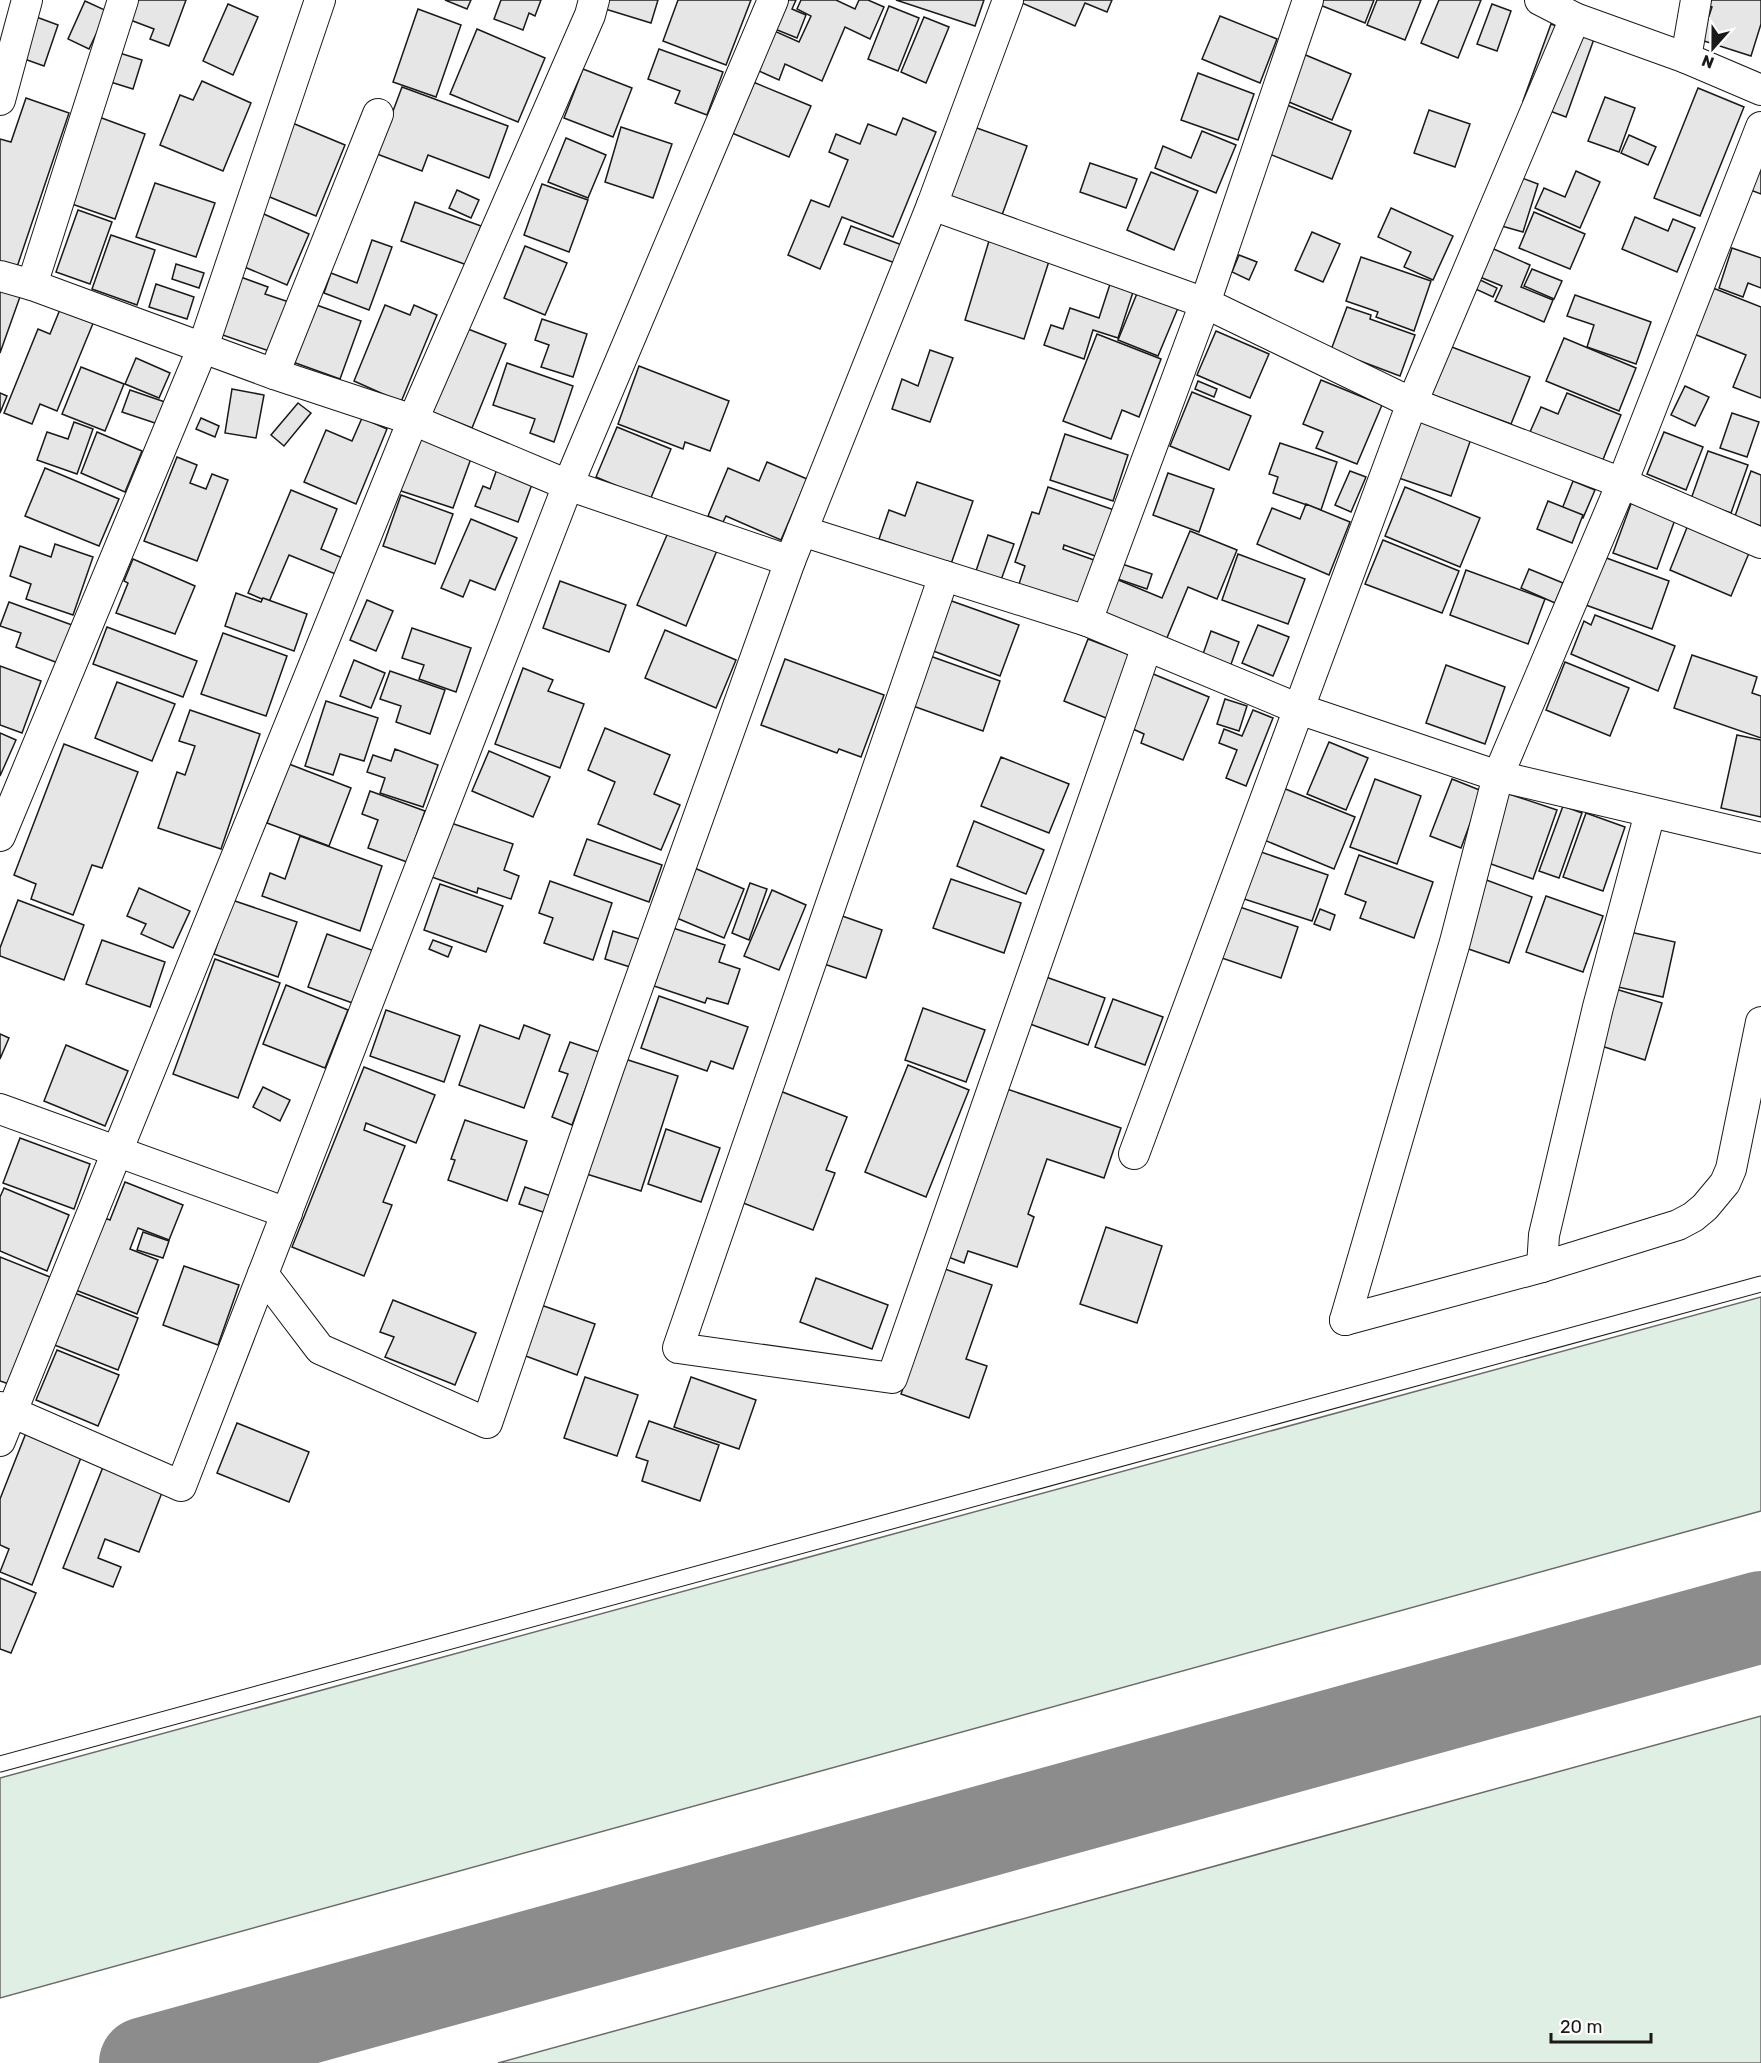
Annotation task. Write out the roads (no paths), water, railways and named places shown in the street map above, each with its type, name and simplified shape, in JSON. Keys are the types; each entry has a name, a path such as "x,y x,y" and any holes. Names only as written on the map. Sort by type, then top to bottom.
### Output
{"street":[{"path":"0,100 27,0"},
{"path":"32,285 123,0"},
{"path":"0,836 203,347 320,0"},
{"path":"0,1441 6,1409 117,1151 413,420 585,26 594,0"},
{"path":"6,1409 181,1486 568,485 773,0"},
{"path":"263,1275 320,1349 487,1423 609,1067 790,561 932,205 1008,0"},
{"path":"1086,621 1204,303 1308,0"},
{"path":"1540,0 1575,18 1686,58 1761,90"},
{"path":"1686,58 1696,0"},
{"path":"1134,1154 1412,403 1575,18"},
{"path":"274,374 378,114"},
{"path":"1761,127 1622,483 1498,776 1455,942 1345,1320 1542,1267 1678,1225 1693,1217 1716,1196 1725,1183 1733,1161 1761,1022"},
{"path":"932,205 1204,303 1412,403 1622,483 1761,543"},
{"path":"0,276 32,285 274,374 413,420 568,485 790,561"},
{"path":"802,531 1086,621 1299,709 1498,776 1761,838"},
{"path":"944,576 678,1348 892,1378 1147,646"},
{"path":"1542,1267 1544,1235 1593,1029 1650,813"},
{"path":"0,1109 287,1213"}],"lane":[{"path":"0,1764 1761,1284"}]}
